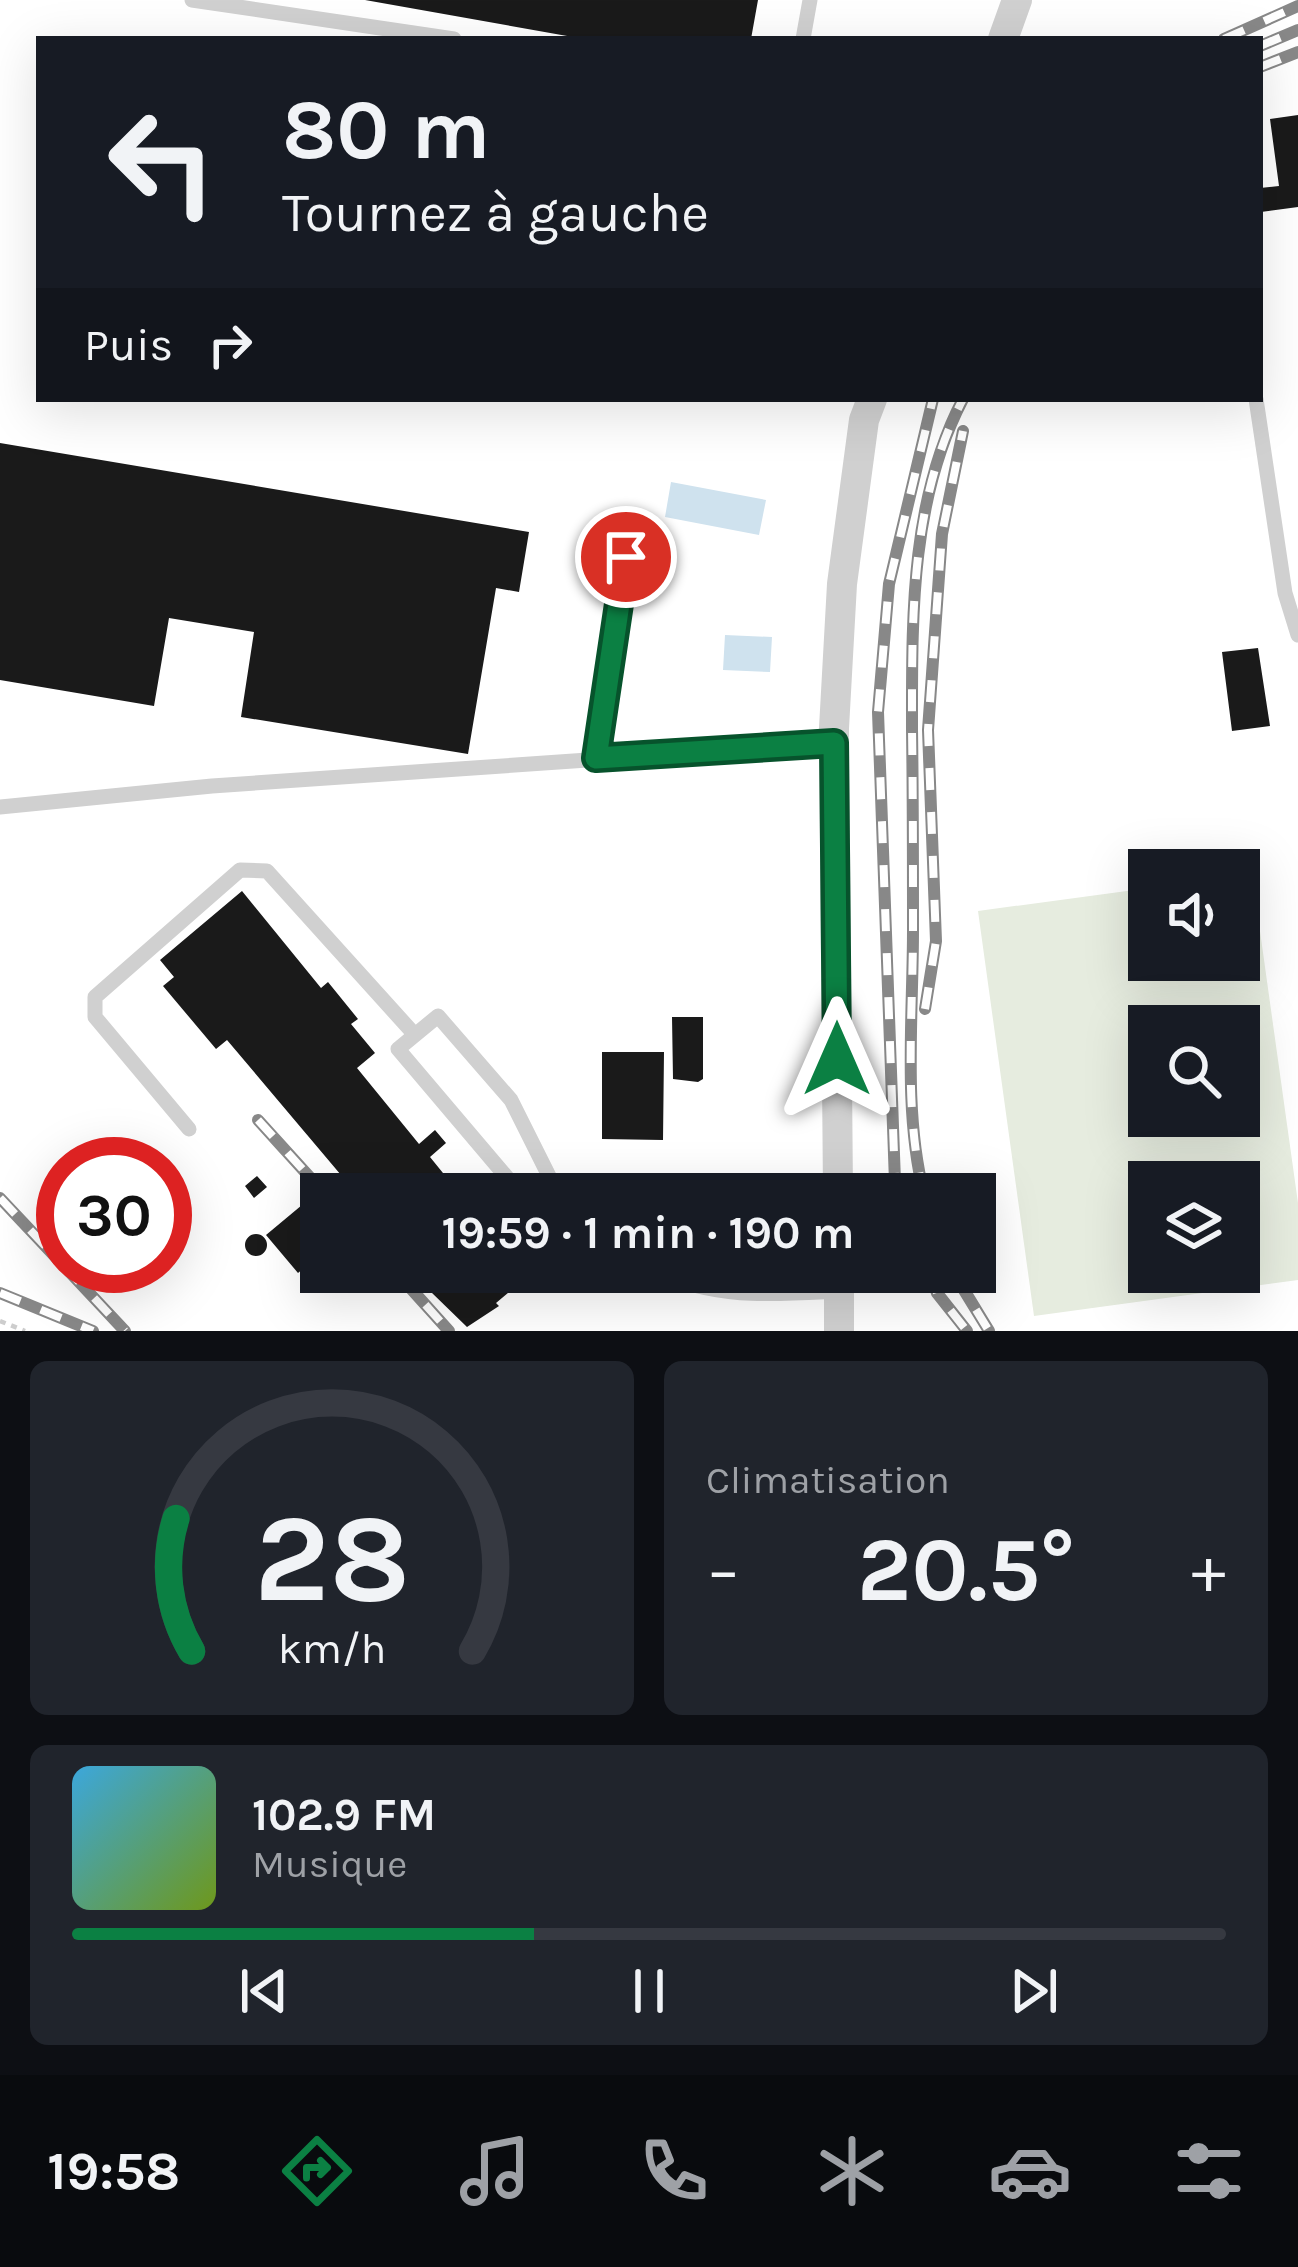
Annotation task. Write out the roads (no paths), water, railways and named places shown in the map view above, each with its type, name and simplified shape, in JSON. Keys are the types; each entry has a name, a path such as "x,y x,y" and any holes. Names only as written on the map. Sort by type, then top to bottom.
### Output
{"street":[{"path":"1004,36 1017,0"},
{"path":"838,1173 834,743 842,584 864,420 871,402"},
{"path":"839,1293 839,1331"}],"lane":[{"path":"193,0 434,36"},
{"path":"804,36 810,0"},
{"path":"1256,402 1285,593 1298,635"},
{"path":"596,758 626,557"},
{"path":"0,807 212,785 834,743"},
{"path":"189,1129 94,1017 95,997 240,870 267,871 415,1036"},
{"path":"503,1173 398,1049 438,1016 511,1100 548,1173"}],"water":[{"path":"671,482 766,500 759,535 665,517"},
{"path":"725,635 772,637 770,672 723,670"}],"railway":[{"path":"1231,36 1298,6"},
{"path":"1263,45 1298,30"},
{"path":"1263,66 1298,52"},
{"path":"895,1173 878,712 889,584 932,402"},
{"path":"919,1173 911,1063 914,602 933,478 962,402"},
{"path":"925,1009 936,941 928,730 942,534 963,431"},
{"path":"258,1120 306,1173"},
{"path":"0,1198 36,1236"},
{"path":"0,1293 93,1331"},
{"path":"89,1293 125,1331"},
{"path":"415,1293 449,1331"},
{"path":"937,1293 967,1331"},
{"path":"966,1293 989,1331"}]}
